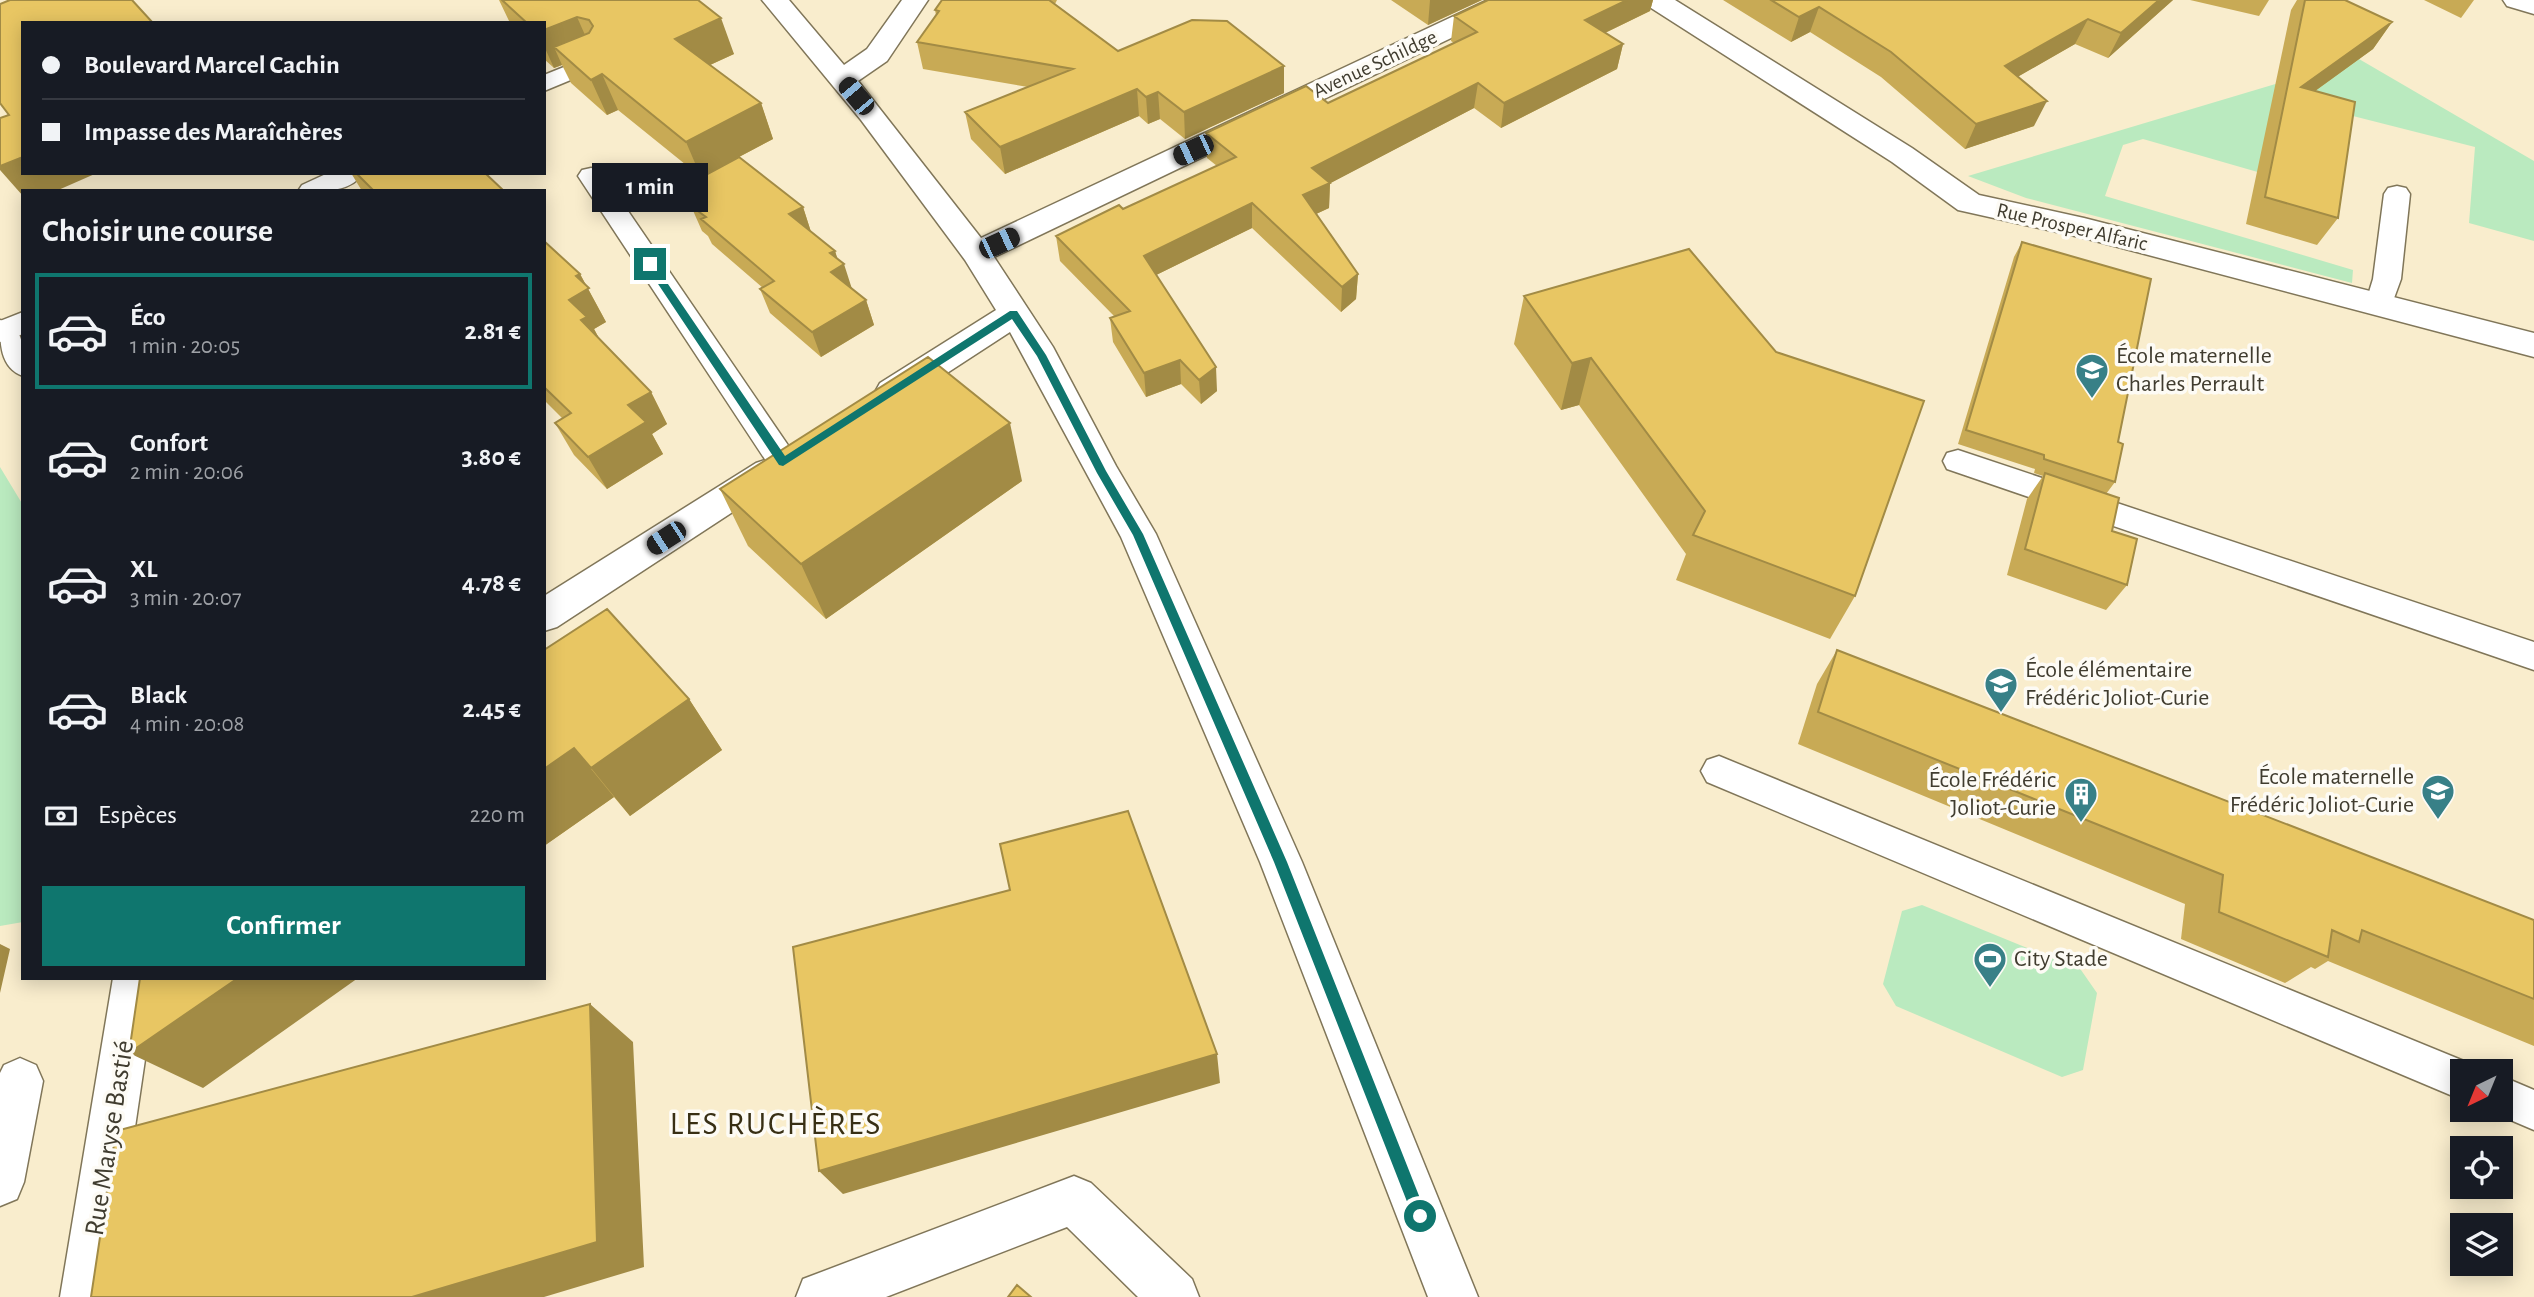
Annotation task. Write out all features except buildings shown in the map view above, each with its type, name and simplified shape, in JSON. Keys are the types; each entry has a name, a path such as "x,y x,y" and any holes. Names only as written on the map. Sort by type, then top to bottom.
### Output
{"street":[{"path":"775,0 842,79 976,253 1041,355 1102,473 1138,534 1281,862 1453,1297"},
{"path":"842,79 877,55 915,0"},
{"name":"Avenue Schildge","path":"976,253 1509,0"},
{"name":"Rue Prosper Alfaric","path":"1657,0 1902,155 1969,203 2084,228 2534,345"},
{"path":"2516,0 2534,6"},
{"path":"862,411 1014,313"},
{"path":"546,615 794,455"},
{"name":"Rue Maryse Bastié","path":"85,1297 135,980"},
{"path":"0,1182 20,1081"},
{"path":"821,1297 1074,1200 1174,1297"}],"lane":[{"path":"546,83 594,62"},
{"path":"315,189 346,175"},
{"path":"591,176 794,455"},
{"path":"2379,305 2387,279 2397,194"},
{"path":"1958,461 2534,656"},
{"path":"1719,771 2450,1075"},
{"path":"2513,1101 2534,1110"}],"green space":[{"path":"2359,59 2534,161 2534,241 2469,223 2475,147 2274,96 2324,191 2143,139 2123,145 2105,196 2353,270 2352,283 2026,198 1968,176"},
{"path":"0,467 21,502 21,922 0,926"},
{"name":"City Stade","path":"1922,905 2081,970 2097,993 2083,1070 2062,1077 1896,1006 1883,984 1902,911"}],"place":[{"name":"École maternelle Charles Perrault","path":"2092,400"},
{"name":"École élémentaire Frédéric Joliot-Curie","path":"2001,714"},
{"name":"École maternelle Frédéric Joliot-Curie","path":"2438,821"},
{"name":"École Frédéric Joliot-Curie","path":"2081,824"},
{"name":"City Stade","path":"1990,989"}],"district":[{"name":"LES RUCHÈRES","path":"776,1124"}],"route":[{"path":"650,264 783,462 1014,313 1041,355 1102,473 1138,534 1281,862 1420,1216"}]}
